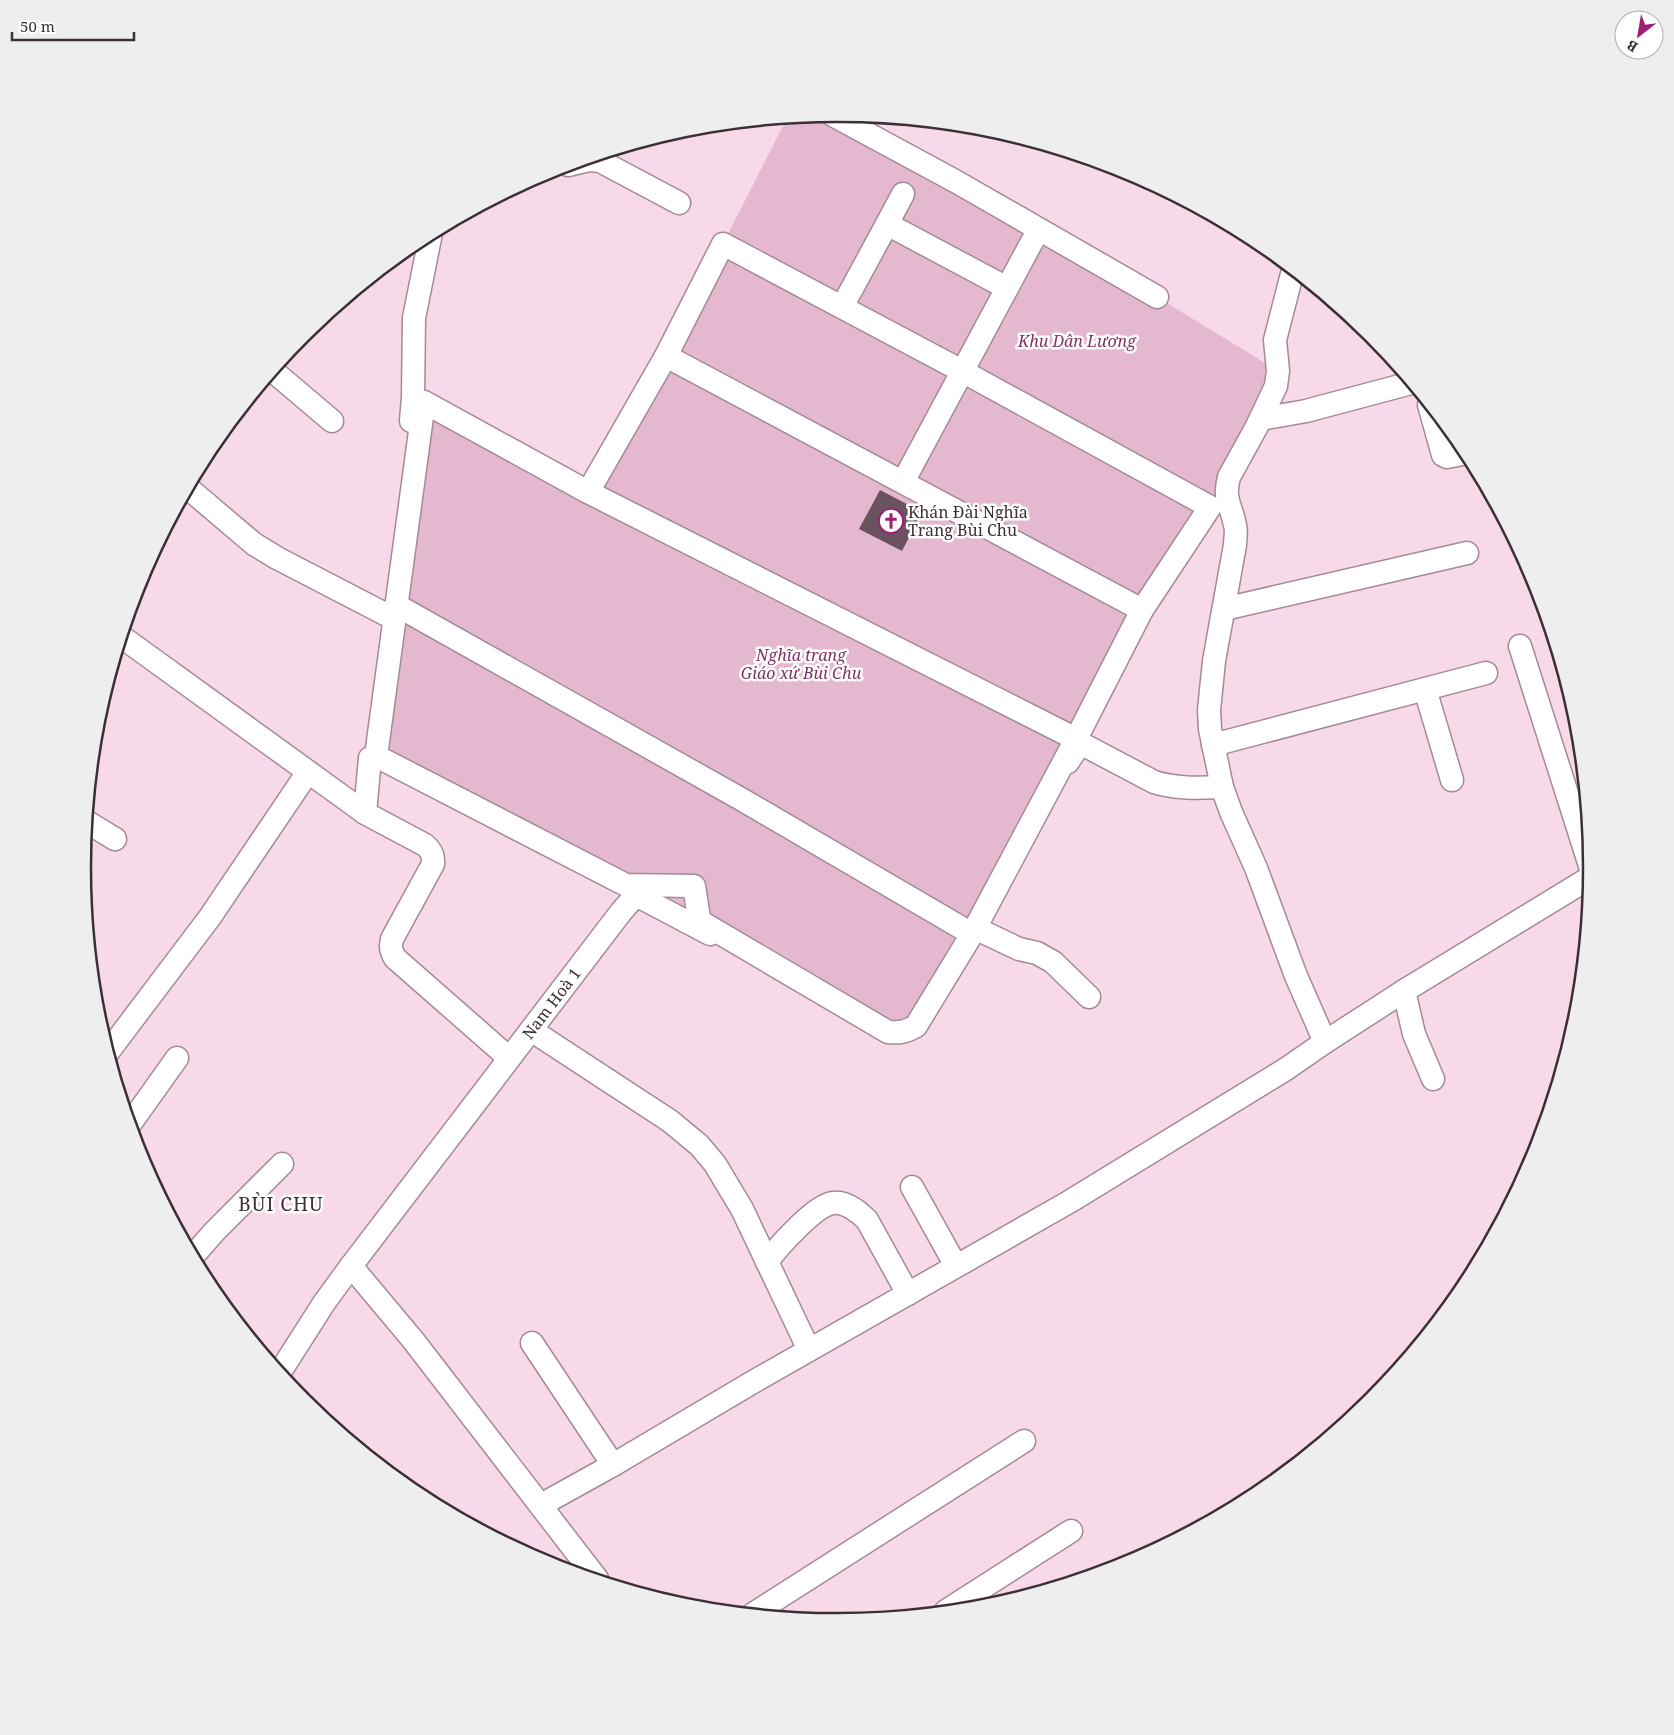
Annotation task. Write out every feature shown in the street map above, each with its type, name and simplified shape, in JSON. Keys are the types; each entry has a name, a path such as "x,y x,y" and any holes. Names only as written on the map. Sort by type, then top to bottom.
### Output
{"street":[{"path":"851,122 1157,297"},
{"path":"600,160 679,203"},
{"path":"842,307 904,194"},
{"path":"887,224 1007,288"},
{"path":"903,482 1035,236"},
{"path":"429,243 414,318 413,397 376,756 626,885 694,886 701,922 888,1032 898,1033 916,1026 975,932 1142,610 1210,507 962,371 723,244 666,356 588,492"},
{"path":"1291,276 1275,340 1277,380 1260,419 1229,477 1227,486 1226,498 1236,526 1232,564 1214,661 1209,710 1213,745 1222,787 1256,868 1296,976 1325,1042"},
{"path":"666,356 1142,610"},
{"path":"277,375 332,422"},
{"path":"1260,419 1306,411 1405,385"},
{"path":"366,813 370,758 424,402 588,492 1076,739"},
{"path":"1433,419 1443,455 1447,457 1458,455"},
{"path":"193,492 254,544 277,558 391,610 742,799 975,932 1046,957 1089,997"},
{"path":"1224,610 1467,553"},
{"path":"127,641 172,671 366,813 425,844 434,857 433,864 392,939 390,947 395,958 509,1058"},
{"path":"1520,646 1582,840"},
{"path":"1213,745 1486,673"},
{"path":"1425,689 1452,780"},
{"path":"370,758 636,895 742,952 888,1035 900,1037 918,1030 933,1010 1070,758 1080,746 1090,747 1154,782 1166,786 1179,788 1222,787"},
{"path":"113,1045 210,917 308,772"},
{"path":"93,825 115,839"},
{"path":"541,1505 613,1466 809,1350 1111,1177 1286,1069 1404,991 1582,882"},
{"name":"Nam Hoà 1","path":"283,1367 324,1303 351,1266 621,912 636,895"},
{"path":"1404,991 1414,1034 1433,1078"},
{"path":"531,1030 670,1121 700,1145 715,1164 742,1209 809,1350"},
{"path":"135,1117 177,1058"},
{"path":"198,1251 282,1164"},
{"path":"912,1187 956,1266"},
{"path":"767,1262 780,1246 815,1213 832,1202 839,1203 859,1212 867,1220 908,1294"},
{"path":"351,1266 413,1340 592,1572"},
{"path":"532,1343 613,1466"},
{"path":"761,1609 1024,1441"},
{"path":"959,1603 1071,1531"}],"green space":[{"name":"Nghĩa trang Giáo xứ Bùi Chu","path":"842,122 1157,297 1278,371 1229,477 1139,616 918,1031 887,1035 370,758 403,497 413,397 586,486 666,356 784,123"}],"building":[{"name":"Khán Đài Nghĩa Trang Bùi Chu","path":"880,490 922,512 902,551 859,529"}],"place":[{"name":"Khán Đài Nghĩa Trang Bùi Chu","path":"891,521"}],"district":[{"name":"BÙI CHU","path":"281,1204"}],"park label":[{"name":"Khu Dân Lương","path":"1077,341"}]}
